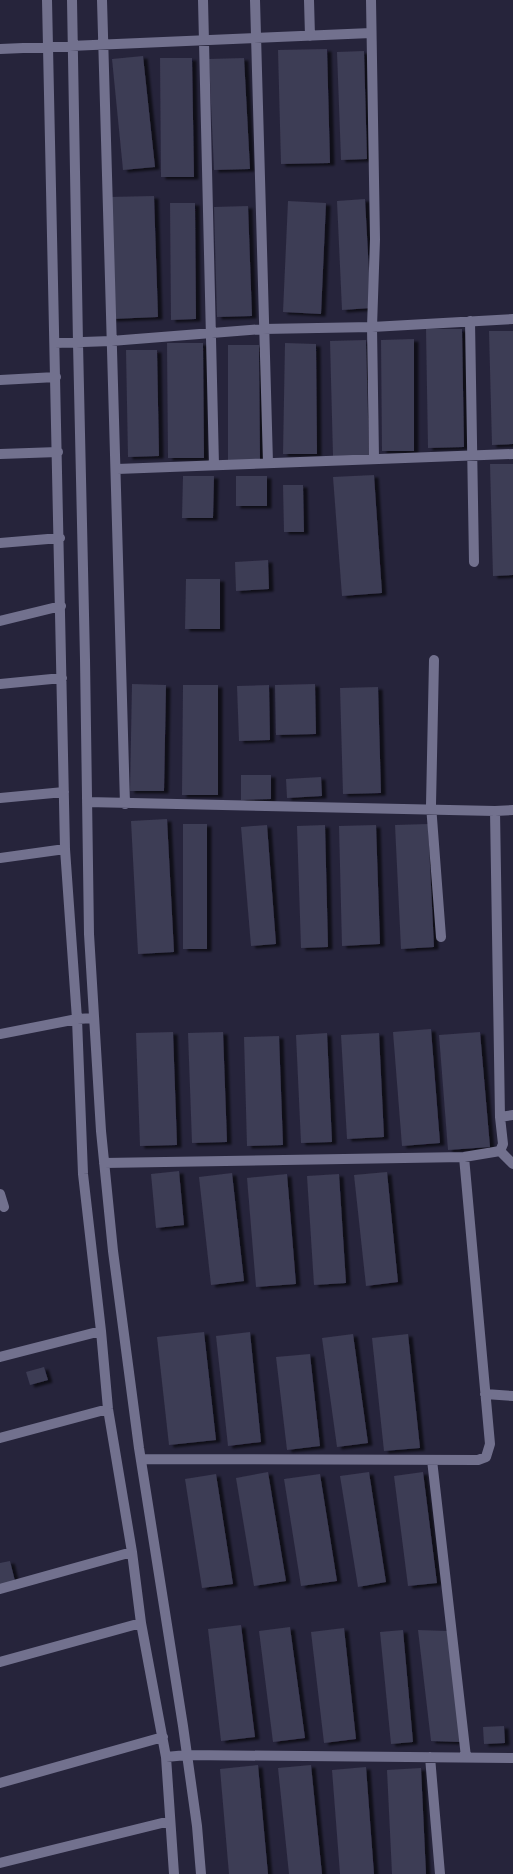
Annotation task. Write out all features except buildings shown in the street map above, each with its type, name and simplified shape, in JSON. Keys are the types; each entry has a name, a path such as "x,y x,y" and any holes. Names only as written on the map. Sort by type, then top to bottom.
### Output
{"street":[{"path":"47,0 60,538 65,849 78,1019 84,1174 102,1331 108,1409 132,1552 141,1623 166,1757 174,1874"},
{"path":"72,0 89,934 94,1018 104,1163 113,1251 141,1459 188,1755 198,1826 201,1874"},
{"path":"102,0 111,341 117,469 125,804"},
{"path":"203,0 214,465"},
{"path":"255,0 263,329 268,463"},
{"path":"309,0 310,36"},
{"path":"371,0 375,239 372,327 374,458"},
{"path":"0,48 73,47 371,33"},
{"path":"55,343 111,341 263,329 372,327 513,319"},
{"path":"470,321 471,456 474,562"},
{"path":"0,380 56,377"},
{"path":"0,454 58,452"},
{"path":"117,469 374,458 513,454"},
{"path":"0,543 60,538"},
{"path":"0,621 61,606"},
{"path":"434,660 431,810 441,937"},
{"path":"0,684 62,678"},
{"path":"0,798 64,792"},
{"path":"87,802 431,810 513,810"},
{"path":"495,811 500,1117 503,1144 500,1151"},
{"path":"0,858 65,849"},
{"path":"0,1034 78,1019 94,1018"},
{"path":"500,1117 513,1115"},
{"path":"104,1163 464,1157 500,1151"},
{"path":"500,1151 513,1164"},
{"path":"141,1459 478,1460 486,1457 490,1444 464,1157"},
{"path":"0,1194 4,1207"},
{"path":"0,1357 102,1331"},
{"path":"485,1394 513,1396"},
{"path":"0,1438 108,1409"},
{"path":"432,1460 466,1757"},
{"path":"0,1589 132,1552"},
{"path":"0,1662 141,1623"},
{"path":"0,1783 162,1737"},
{"path":"166,1757 188,1755 513,1758"},
{"path":"430,1757 440,1874"},
{"path":"0,1863 170,1821"}]}
